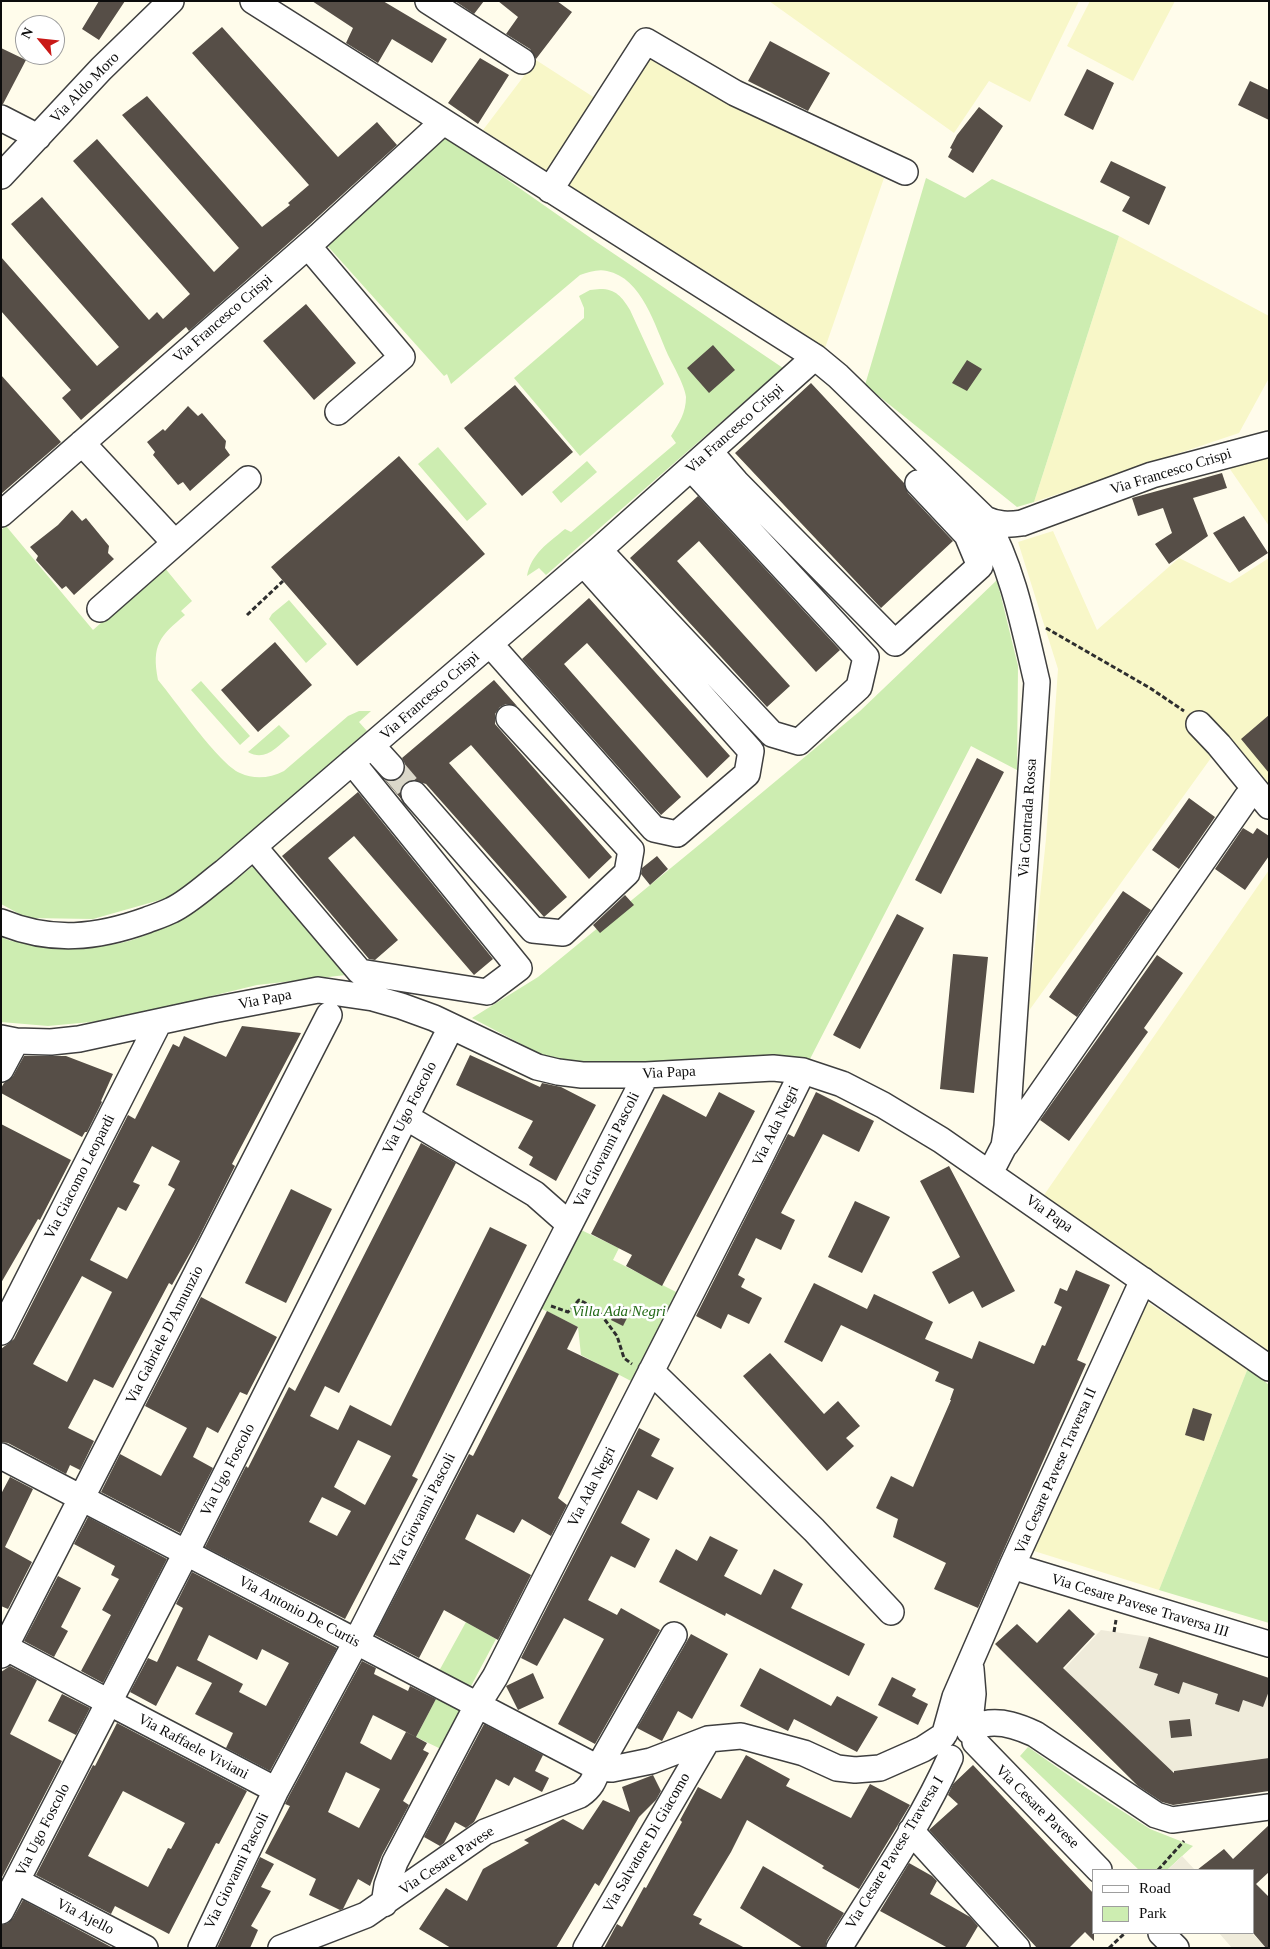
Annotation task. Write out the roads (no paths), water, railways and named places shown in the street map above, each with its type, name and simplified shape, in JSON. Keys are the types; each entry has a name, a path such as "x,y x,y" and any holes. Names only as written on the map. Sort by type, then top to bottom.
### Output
{"street":[{"name":"Via Aldo Moro","path":"1,176 101,69 171,1"},
{"path":"253,1 814,357 838,376 985,519"},
{"path":"428,1 522,61"},
{"path":"550,190 646,41 735,93 905,172"},
{"path":"1,118 38,137"},
{"name":"Via Francesco Crispi","path":"1,514 308,246 443,122"},
{"path":"308,246 402,357 338,412"},
{"name":"Via Francesco Crispi","path":"1,922 40,933 64,936 118,930 172,910 224,872 254,847 592,557 814,357"},
{"path":"82,443 175,543"},
{"name":"Via Francesco Crispi","path":"985,519 1004,525 1022,523 1152,474 1269,444"},
{"path":"701,460 736,482 895,643 980,566 967,535 918,483"},
{"path":"592,557 772,734 799,742 858,687 866,657 701,460"},
{"path":"100,609 248,479"},
{"name":"Via Contrada Rossa","path":"985,519 1000,550 1021,614 1037,682 1006,1136"},
{"path":"490,644 654,830 677,834 747,774 751,751 592,557"},
{"path":"414,794 533,930 563,933 627,873 631,850 509,718"},
{"path":"1199,724 1220,745 1258,801"},
{"path":"372,746 391,767"},
{"path":"254,847 360,972 487,992 519,968 352,762"},
{"name":"Via Contrada Rossa","path":"990,1173 1006,1136 1258,801"},
{"name":"Via Papa","path":"8,1040 51,1042 79,1039 318,990 373,998 434,1018 537,1067 558,1072 582,1075 646,1075 773,1068 804,1071 842,1084 884,1105 941,1140 1269,1368"},
{"name":"Via Gabriele D'Annunzio","path":"3,1649 329,1015"},
{"name":"Via Giacomo Leopardi","path":"1,1332 158,1022"},
{"name":"Via Ugo Foscolo","path":"1,1911 106,1701 186,1553 451,1027"},
{"path":"1,1069 8,1040"},
{"name":"Via Ada Negri","path":"384,1904 387,1885 395,1862 478,1704 495,1678 804,1071"},
{"name":"Via Giovanni Pascoli","path":"201,1948 276,1790 356,1642 646,1075"},
{"path":"406,1117 535,1194 569,1224"},
{"name":"Via Cesare Pavese Traversa II","path":"946,1743 955,1697 971,1664 1012,1566 1143,1280"},
{"path":"651,1371 814,1530 891,1612"},
{"name":"Via Antonio De Curtis","path":"1,1456 598,1768"},
{"name":"Via Cesare Pavese Traversa III","path":"1012,1566 1269,1644"},
{"name":"Via Cesare Pavese","path":"281,1948 366,1915 486,1832 580,1795 590,1788 598,1768 674,1635"},
{"name":"Via Raffaele Viviani","path":"3,1649 276,1790"},
{"name":"Via Cesare Pavese Traversa II","path":"971,1664 973,1694 972,1735"},
{"path":"598,1768 612,1769 650,1761 708,1739 728,1736 754,1738 804,1753 837,1768 856,1770 880,1768 923,1749 946,1743 960,1760 970,1756 975,1747 972,1735 983,1724 1005,1724 1020,1727 1035,1734 1156,1815 1172,1820 1269,1807"},
{"name":"Via Cesare Pavese","path":"972,1735 1098,1869"},
{"name":"Via Salvatore Di Giacomo","path":"586,1948 708,1739"},
{"name":"Via Cesare Pavese Traversa I","path":"839,1948 931,1798 946,1743"},
{"path":"911,1831 1017,1948"},
{"name":"Via Ajello","path":"15,1880 145,1948"},
{"path":"1162,1934 1176,1948"}],"tunnel":[{"path":"391,767 414,794"}],"park label":[{"name":"Villa Ada Negri","path":"619,1312"}]}
